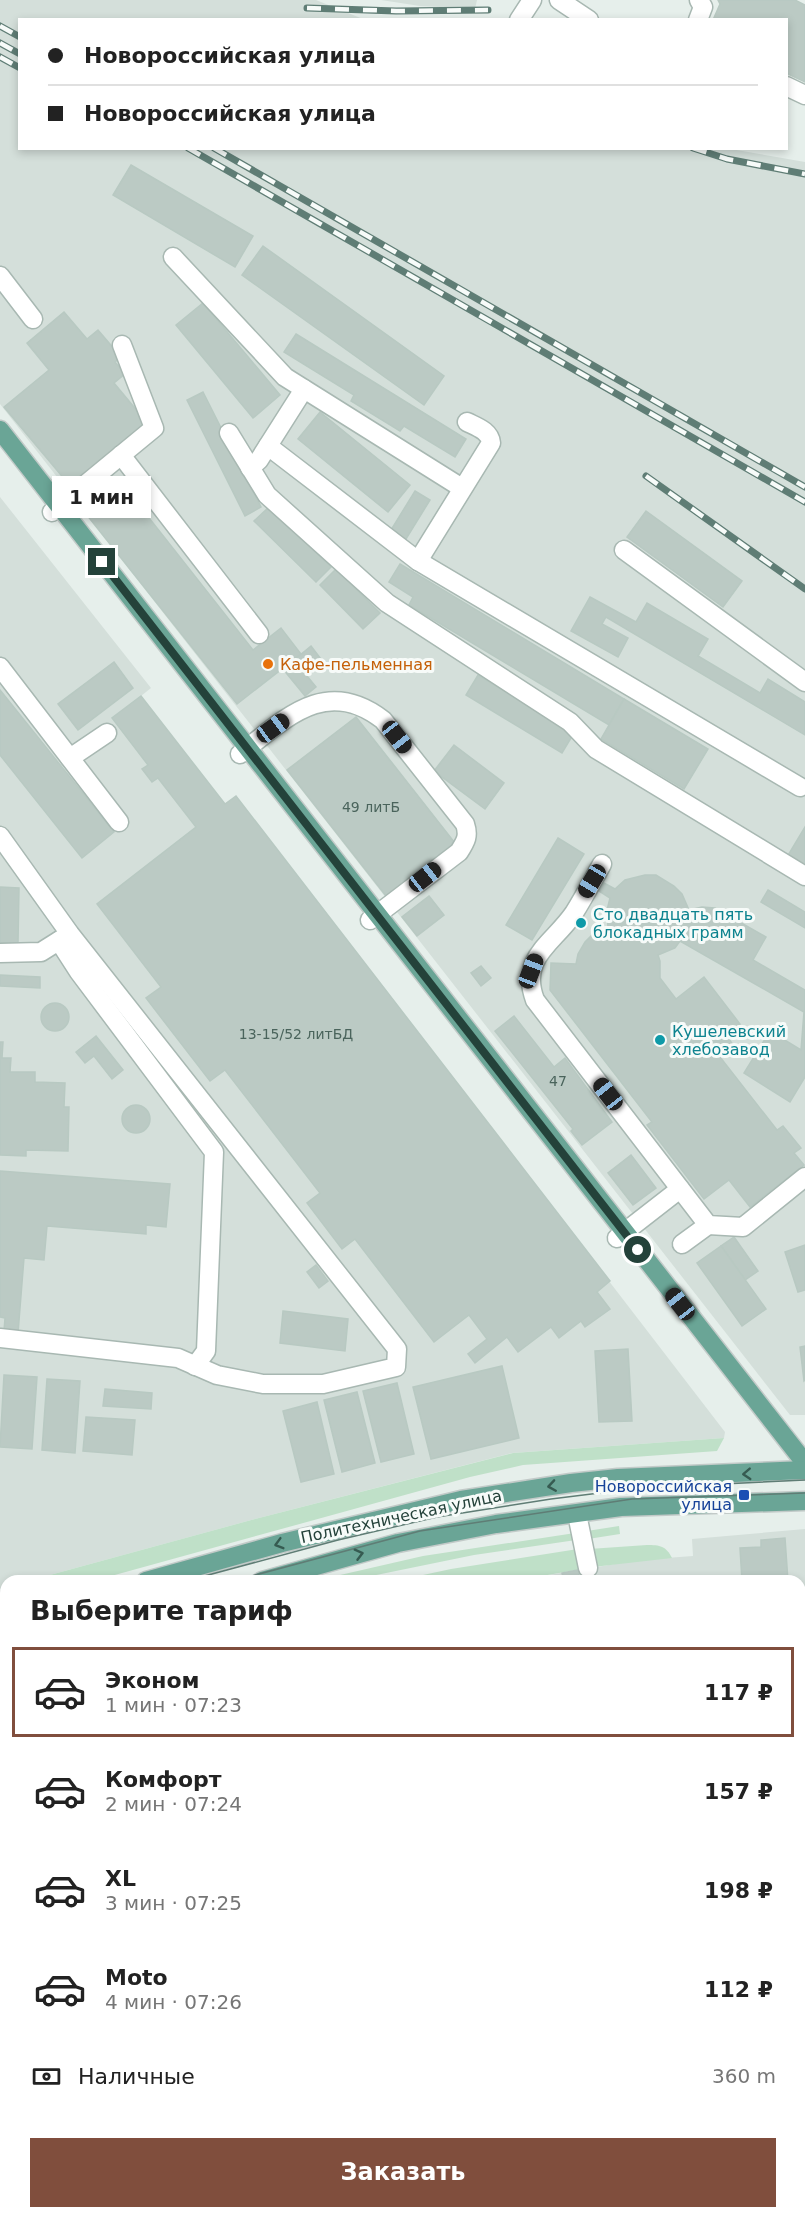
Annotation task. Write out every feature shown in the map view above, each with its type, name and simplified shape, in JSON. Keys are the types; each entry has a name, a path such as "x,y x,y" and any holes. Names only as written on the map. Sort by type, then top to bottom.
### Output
{"main road":[{"path":"0,430 55,509"},
{"path":"0,445 55,509 803,1470"},
{"name":"Политехническая улица","path":"167,1575 282,1543 461,1500 618,1478 803,1470"},
{"name":"Политехническая улица","path":"284,1575 398,1544 496,1524 632,1507 805,1502"}],"lane":[{"path":"520,18 531,0"},
{"path":"559,0 587,18"},
{"path":"699,0 704,7 699,18"},
{"path":"788,87 805,95"},
{"path":"173,257 285,377 462,488"},
{"path":"0,276 33,319"},
{"path":"55,509 154,428 122,345"},
{"path":"250,468 259,460 304,389"},
{"path":"418,561 491,443 483,430 467,422"},
{"path":"229,433 267,495 387,603 570,722 596,749 805,876"},
{"path":"268,446 418,561 800,787"},
{"path":"122,455 259,634"},
{"path":"624,550 805,682"},
{"path":"0,667 119,822"},
{"path":"244,751 288,717 304,708 331,701 354,703 383,720 465,824 468,833 466,842 459,852 373,917"},
{"path":"70,758 107,733"},
{"path":"0,836 65,937 398,1349 396,1367 323,1384 263,1384 217,1375 178,1358 0,1338"},
{"path":"602,864 573,914 546,943 537,957 531,971 530,986 536,1000 708,1226"},
{"path":"0,953 41,952 65,937"},
{"path":"65,937 79,972 214,1152 206,1351 195,1366"},
{"path":"682,1244 708,1226 743,1227 805,1177"},
{"path":"620,1235 680,1189"},
{"path":"577,1514 588,1568"}],"shaded area":[{"path":"0,0 316,0 361,18 18,18 18,150 736,150 805,162 805,1415 790,1415 0,404"},
{"path":"381,0 477,0 475,9 420,6"},
{"path":"0,497 151,688 141,696 225,804 236,796 725,1432 724,1438 512,1453 50,1575 0,1575"},
{"path":"805,1529 805,1575 549,1575 639,1560 693,1556 692,1539"}],"green space":[{"path":"724,1438 717,1451 523,1465 470,1477 115,1575 50,1575 255,1519 513,1453"},
{"path":"619,1526 620,1534 588,1539 587,1531"},
{"path":"575,1533 576,1540 474,1555 376,1575 340,1575 423,1556"},
{"path":"647,1545 662,1547 672,1558 593,1567 589,1549"},
{"path":"578,1549 582,1569 548,1575 423,1575"}],"building":[{"path":"718,0 795,0 805,5 805,82 788,74 788,18 714,18 720,4"},
{"path":"131,165 253,236 235,267 113,195"},
{"path":"263,246 444,376 424,405 242,275"},
{"path":"203,303 280,395 253,418 176,325"},
{"path":"64,312 87,339 98,330 121,357 115,362 125,374 114,383 148,424 71,487 4,407 49,370 27,343"},
{"path":"296,334 466,439 455,457 404,426 400,431 351,401 354,395 284,352"},
{"path":"203,392 261,507 245,516 187,400"},
{"path":"320,412 410,485 388,512 298,439"},
{"path":"120,481 253,650 281,628 301,654 237,704 83,510"},
{"path":"415,491 430,500 406,539 391,530"},
{"path":"269,507 331,567 316,582 254,521"},
{"path":"646,511 742,581 723,607 627,537"},
{"path":"400,564 624,699 609,725 409,605 413,597 389,582"},
{"path":"336,569 380,613 363,629 320,585"},
{"path":"590,597 636,622 647,603 708,639 698,656 760,693 768,679 805,702 805,735 606,617 602,624 628,638 618,657 571,631"},
{"path":"311,646 324,663 307,676 316,687 305,696 283,669"},
{"path":"114,662 133,688 78,730 58,704"},
{"path":"478,675 574,733 562,753 466,695"},
{"path":"0,690 114,832 82,858 0,755"},
{"path":"141,696 225,804 236,796 610,1281 597,1292 610,1309 585,1327 581,1321 559,1338 551,1327 518,1352 507,1337 475,1363 468,1354 487,1339 469,1315 434,1342 355,1239 342,1249 307,1203 320,1193 225,1070 210,1081 146,998 161,987 97,904 196,827 158,778 152,782 142,769 148,765 112,718"},
{"path":"624,699 708,749 684,789 601,739"},
{"path":"356,717 455,843 386,896 287,770"},
{"path":"454,745 504,783 485,809 434,771"},
{"path":"805,827 805,867 787,857"},
{"path":"558,838 584,854 532,940 506,925"},
{"name":"Кушелевский хлебозавод","path":"656,875 674,886 682,894 689,910 702,907 715,908 766,937 753,960 805,990 805,1077 790,1102 744,1073 770,1031 801,1050 804,1012 680,941 675,948 658,955 660,978 676,999 704,977 740,1024 726,1035 734,1046 720,1057 777,1130 783,1126 801,1148 794,1153 804,1165 750,1207 729,1180 704,1199 647,1125 652,1122 550,990 551,963 576,964 578,954 585,942 595,932 608,928 607,910 610,898 599,891 604,883 615,889 625,880"},
{"path":"0,887 19,888 18,943 0,943"},
{"path":"768,890 805,912 805,928 761,902"},
{"path":"429,896 444,915 417,936 402,917"},
{"path":"481,966 491,978 481,986 471,973"},
{"path":"0,975 40,977 40,988 0,986"},
{"path":"55,1003 65,1007 69,1017 65,1027 55,1031 45,1027 41,1017 45,1007"},
{"path":"514,1016 554,1067 565,1058 612,1122 582,1145 571,1131 573,1129 495,1031"},
{"path":"96,1036 123,1070 112,1079 94,1056 85,1063 76,1052"},
{"path":"0,1042 3,1042 2,1058 11,1058 10,1072 35,1072 35,1082 65,1083 64,1107 69,1107 68,1151 26,1150 26,1156 0,1155"},
{"path":"136,1105 146,1109 150,1119 146,1129 136,1133 126,1129 122,1119 126,1109"},
{"path":"631,1155 656,1188 633,1205 608,1173"},
{"path":"0,1171 170,1184 166,1227 146,1225 146,1234 47,1226 44,1260 24,1258 18,1333 4,1331 5,1318 0,1317"},
{"path":"734,1237 758,1271 745,1280 721,1246"},
{"path":"805,1245 805,1290 798,1292 785,1252"},
{"path":"721,1246 766,1309 742,1326 697,1263"},
{"path":"316,1265 328,1281 319,1288 307,1272"},
{"path":"283,1311 348,1319 345,1351 280,1343"},
{"path":"805,1346 805,1380 804,1381 800,1347"},
{"path":"628,1349 632,1421 599,1422 595,1351"},
{"path":"502,1366 519,1438 431,1459 413,1387"},
{"path":"4,1375 37,1377 32,1449 0,1447"},
{"path":"47,1379 80,1381 75,1453 42,1450"},
{"path":"397,1383 414,1454 381,1462 363,1391"},
{"path":"105,1389 152,1393 151,1409 103,1406"},
{"path":"357,1392 375,1463 342,1472 324,1400"},
{"path":"317,1402 334,1474 301,1482 283,1411"},
{"path":"86,1417 135,1420 132,1455 83,1451"},
{"path":"785,1538 788,1575 742,1575 740,1548 761,1547 761,1540"},
{"path":"578,1570 579,1575 562,1575 562,1573"}],"tram line":[{"path":"208,1575 338,1540 437,1517 640,1488 805,1480"},
{"path":"255,1575 420,1531 632,1499 805,1493"}],"railway":[{"path":"307,8 396,11 488,10"},
{"path":"0,26 18,36"},
{"path":"0,43 18,53"},
{"path":"0,57 18,67"},
{"path":"191,150 805,502"},
{"path":"217,150 805,487"},
{"path":"699,150 727,159 805,174"},
{"path":"646,476 805,589"}],"place":[{"name":"Кафе-пельменная","path":"268,664"},
{"name":"Сто двадцать пять блокадных грамм","path":"581,923"},
{"name":"Кушелевский хлебозавод","path":"660,1040"},
{"name":"Новороссийская улица","path":"744,1495"}],"route":[{"path":"102,562 638,1250"}]}
